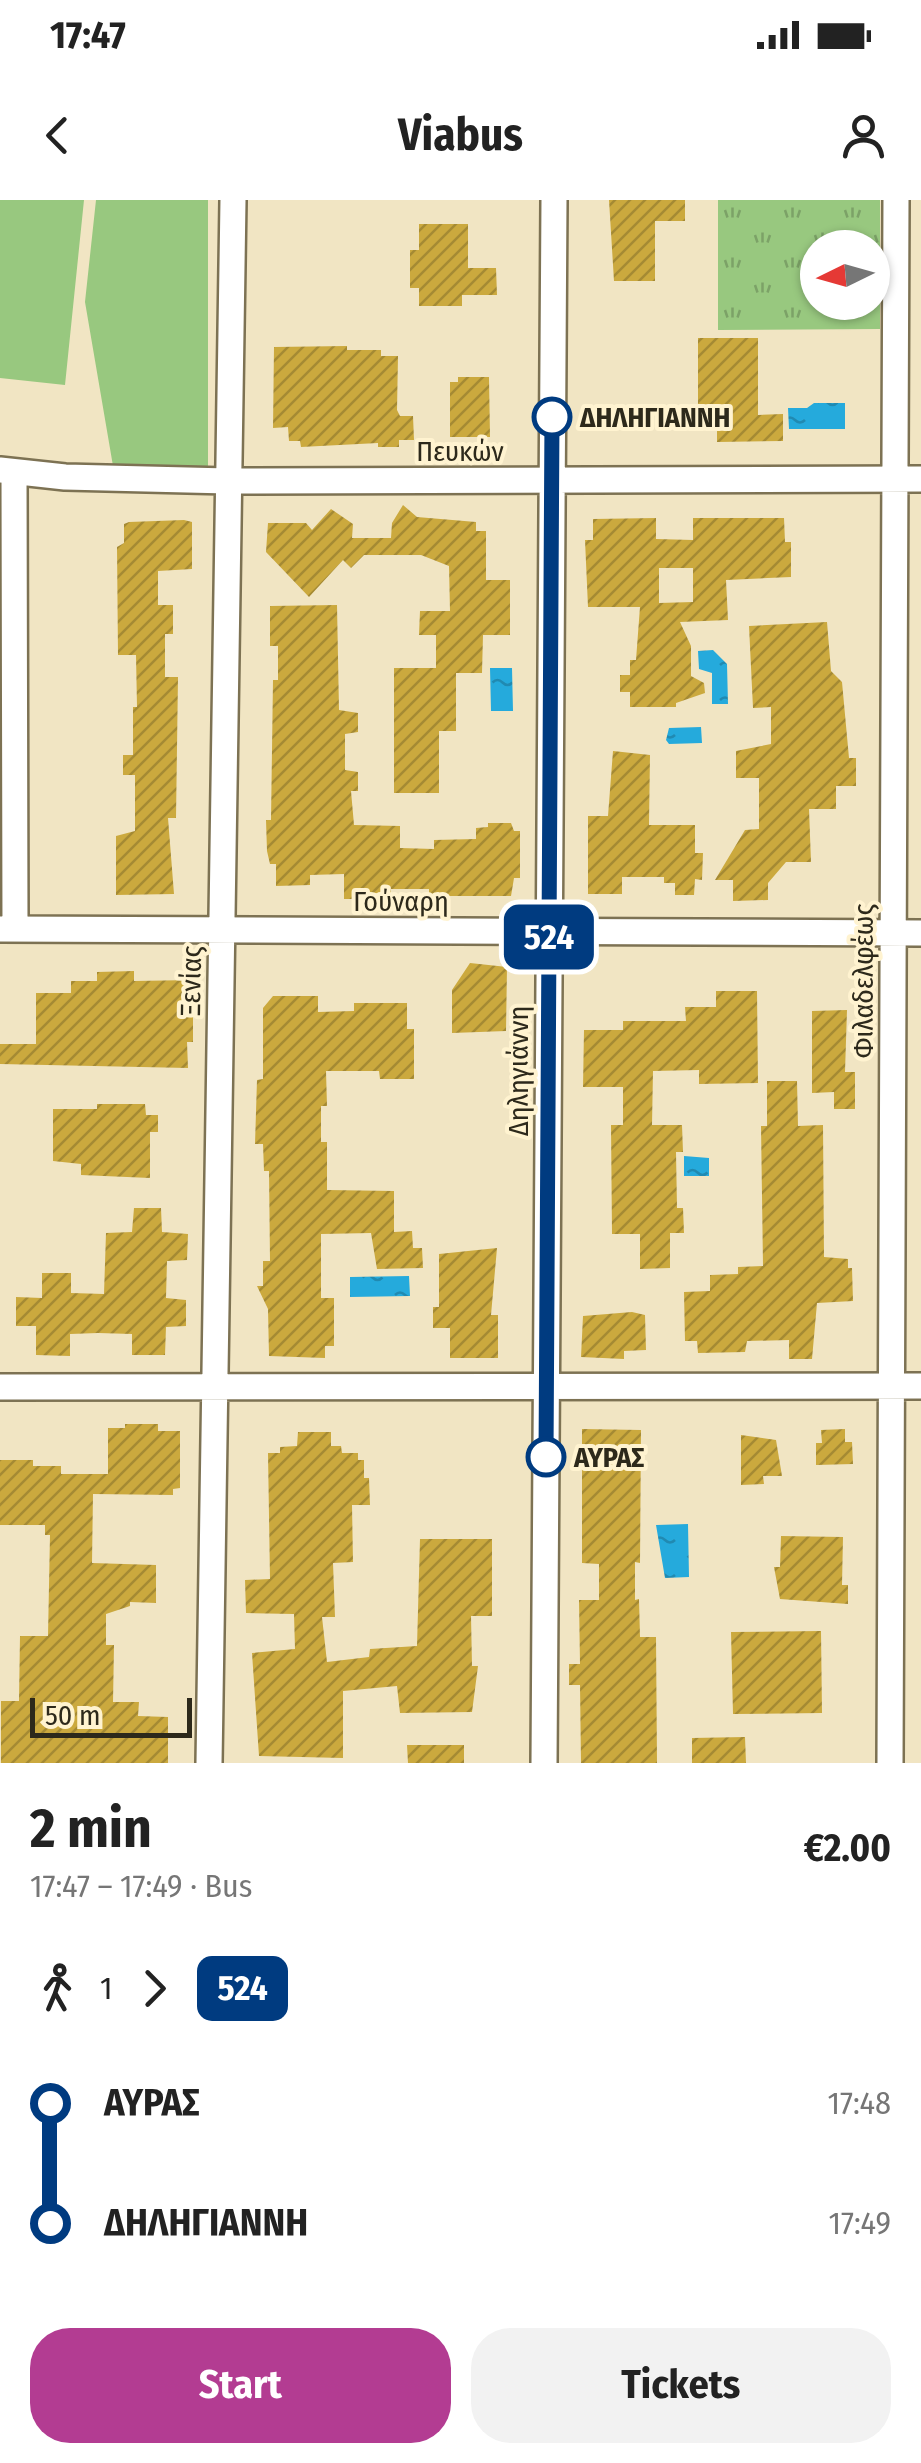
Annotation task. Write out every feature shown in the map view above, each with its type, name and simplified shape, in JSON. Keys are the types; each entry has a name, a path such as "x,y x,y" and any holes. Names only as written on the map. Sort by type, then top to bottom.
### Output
{"street":[{"name":"Ξενίας","path":"208,1763 233,200"},
{"name":"Δηληγιάννη","path":"544,1763 554,200"},
{"name":"Φιλαδελφέως","path":"890,1763 896,200"},
{"name":"Πευκών","path":"7,472 228,481 921,479"},
{"path":"7,472 8,930"},
{"name":"Γούναρη","path":"8,930 921,933"},
{"path":"0,1388 921,1386"}],"green space":[{"path":"0,200 84,200 65,385 0,378"},
{"path":"96,200 208,200 208,467 113,466 85,302"},
{"path":"718,200 880,200 880,230 800,230 800,320 880,320 880,329 718,330"}],"water":[{"path":"814,403 845,403 845,429 789,429 788,408 807,408"},
{"path":"713,650 727,664 728,704 712,704 712,673 699,669 698,651"},
{"path":"490,668 512,668 513,711 491,711"},
{"path":"701,727 702,743 669,744 666,740 669,728"},
{"path":"684,1156 709,1158 709,1176 684,1176"},
{"path":"409,1276 410,1296 350,1297 350,1277"},
{"path":"688,1524 689,1577 665,1578 656,1525"}],"building":[{"path":"609,200 685,200 685,221 655,221 655,281 614,281"},
{"path":"419,224 468,224 468,268 496,268 497,295 462,295 462,306 419,306 419,288 410,288 410,250 419,250"},
{"path":"698,338 758,338 758,415 783,414 783,441 717,442 717,430 707,430 707,419 698,419"},
{"path":"347,346 347,350 381,350 381,356 398,356 397,410 400,416 413,416 414,440 399,440 399,447 378,447 378,443 301,447 300,441 289,441 288,427 273,428 274,347"},
{"path":"458,377 489,377 490,437 450,437 450,382 458,382"},
{"path":"403,505 417,517 476,522 476,531 486,531 486,580 510,580 510,635 483,635 482,673 456,673 456,731 439,731 439,793 394,793 394,668 436,668 436,635 419,635 420,611 450,611 449,566 421,555 364,555 351,568 343,560 309,597 266,552 268,523 306,523 312,530 331,509 353,524 352,538 391,538 392,523"},
{"path":"656,518 656,539 693,540 693,518 784,518 785,542 791,542 791,577 726,580 728,620 680,622 691,646 691,676 704,683 705,693 676,703 676,707 630,707 630,692 620,692 620,675 630,675 630,660 636,660 640,607 588,607 585,540 593,540 593,519","holes":["659,568 693,568 693,602 659,603"]},
{"path":"192,522 192,569 158,571 158,605 173,605 173,634 165,634 165,677 178,677 176,818 168,818 174,894 116,895 116,836 135,831 135,775 123,775 123,755 133,755 133,707 137,707 136,655 118,655 117,547 124,543 124,524"},
{"path":"337,605 339,710 358,713 358,732 345,734 345,770 358,772 358,791 351,791 354,825 400,826 400,848 434,849 434,840 476,839 476,828 488,827 488,823 511,823 514,831 520,831 520,878 514,878 511,896 429,896 429,889 391,889 391,893 367,893 367,899 344,899 344,874 310,875 310,885 276,886 276,864 270,864 267,851 266,820 271,820 273,680 278,680 278,646 270,646 270,606"},
{"path":"827,622 831,671 842,682 849,758 856,758 856,786 836,786 836,809 809,809 811,862 786,862 768,883 768,900 733,901 733,880 715,880 745,830 759,829 759,778 736,778 736,751 771,744 771,707 753,708 749,626"},
{"path":"613,751 650,755 649,825 695,825 695,853 703,853 702,880 695,879 694,895 675,895 675,883 664,883 664,877 622,877 622,894 588,894 588,816 608,816"},
{"path":"470,963 507,967 506,1031 452,1033 452,990"},
{"path":"134,971 134,981 193,980 193,1042 187,1042 188,1068 0,1064 0,1044 36,1044 36,993 71,993 71,981 97,981 97,972"},
{"path":"716,991 757,991 758,1083 699,1084 699,1070 653,1071 652,1125 682,1125 683,1152 676,1152 677,1208 683,1208 684,1233 670,1233 670,1268 640,1269 640,1234 612,1234 611,1125 623,1125 623,1087 583,1087 584,1030 623,1030 623,1021 686,1021 685,1007 716,1007"},
{"path":"273,996 318,996 318,1012 354,1011 354,1003 407,1003 407,1029 414,1029 414,1079 380,1079 379,1071 326,1071 327,1106 321,1106 321,1142 327,1142 327,1190 394,1191 394,1232 412,1231 413,1248 422,1248 423,1268 377,1269 371,1233 321,1234 321,1298 334,1298 334,1346 325,1346 325,1358 269,1356 268,1309 257,1286 263,1286 263,1261 270,1261 269,1171 264,1171 263,1144 255,1144 257,1080 263,1079 263,1008"},
{"path":"847,1010 845,1072 855,1072 855,1109 834,1109 834,1092 812,1093 812,1011"},
{"path":"767,1081 797,1081 798,1126 823,1125 824,1257 848,1259 848,1268 852,1268 853,1301 817,1303 812,1359 789,1359 789,1340 747,1341 745,1352 698,1353 697,1341 685,1341 684,1292 710,1291 710,1275 738,1274 738,1267 763,1266 761,1126 767,1126"},
{"path":"97,1104 145,1104 146,1115 158,1115 158,1132 150,1132 150,1178 81,1175 81,1164 53,1161 53,1109 97,1109"},
{"path":"134,1208 161,1208 162,1232 188,1234 187,1260 167,1261 166,1298 186,1300 186,1326 166,1327 165,1355 132,1355 132,1334 98,1333 70,1334 70,1356 36,1355 36,1326 16,1326 16,1297 42,1298 42,1273 71,1273 71,1293 104,1294 106,1233 132,1232"},
{"path":"497,1248 491,1315 498,1315 498,1358 450,1358 450,1328 433,1328 433,1307 439,1307 439,1254"},
{"path":"632,1312 645,1315 646,1350 624,1351 624,1359 581,1357 583,1316"},
{"path":"125,1424 158,1424 158,1431 180,1431 180,1488 173,1489 173,1495 93,1494 92,1563 156,1565 156,1603 130,1602 130,1606 106,1614 106,1645 114,1645 113,1702 139,1702 138,1716 168,1717 168,1763 1,1763 1,1701 19,1701 20,1636 48,1636 50,1535 45,1535 45,1525 0,1525 0,1460 33,1460 33,1466 61,1466 61,1474 108,1474 108,1428 125,1428"},
{"path":"582,1429 641,1430 640,1563 635,1562 635,1600 639,1599 640,1637 656,1637 657,1763 581,1763 580,1685 569,1685 569,1664 580,1664 579,1600 599,1600 599,1564 582,1563"},
{"path":"845,1429 845,1442 852,1442 853,1464 816,1465 816,1443 822,1443 821,1430"},
{"path":"298,1432 331,1432 331,1446 341,1446 342,1453 358,1453 358,1460 364,1460 364,1478 369,1478 370,1505 352,1505 353,1562 333,1563 335,1617 322,1617 327,1662 369,1657 370,1649 417,1646 420,1539 492,1539 492,1616 471,1616 472,1666 478,1666 472,1712 400,1713 397,1686 343,1691 343,1758 259,1756 252,1653 295,1649 294,1614 246,1613 245,1580 270,1579 268,1453 280,1453 280,1447 297,1446"},
{"path":"741,1435 776,1440 782,1476 763,1476 764,1484 741,1485"},
{"path":"781,1536 843,1537 842,1585 848,1585 848,1604 780,1599 774,1567 780,1567"},
{"path":"821,1631 822,1713 733,1714 731,1632"},
{"path":"745,1737 746,1763 692,1763 692,1738"},
{"path":"407,1745 464,1745 464,1763 408,1763"}],"bus line":[{"name":"524","path":"546,1457 552,417"}],"place":[{"name":"ΔΗΛΗΓΙΑΝΝΗ","path":"552,417"},
{"name":"ΑΥΡΑΣ","path":"546,1457"}]}
